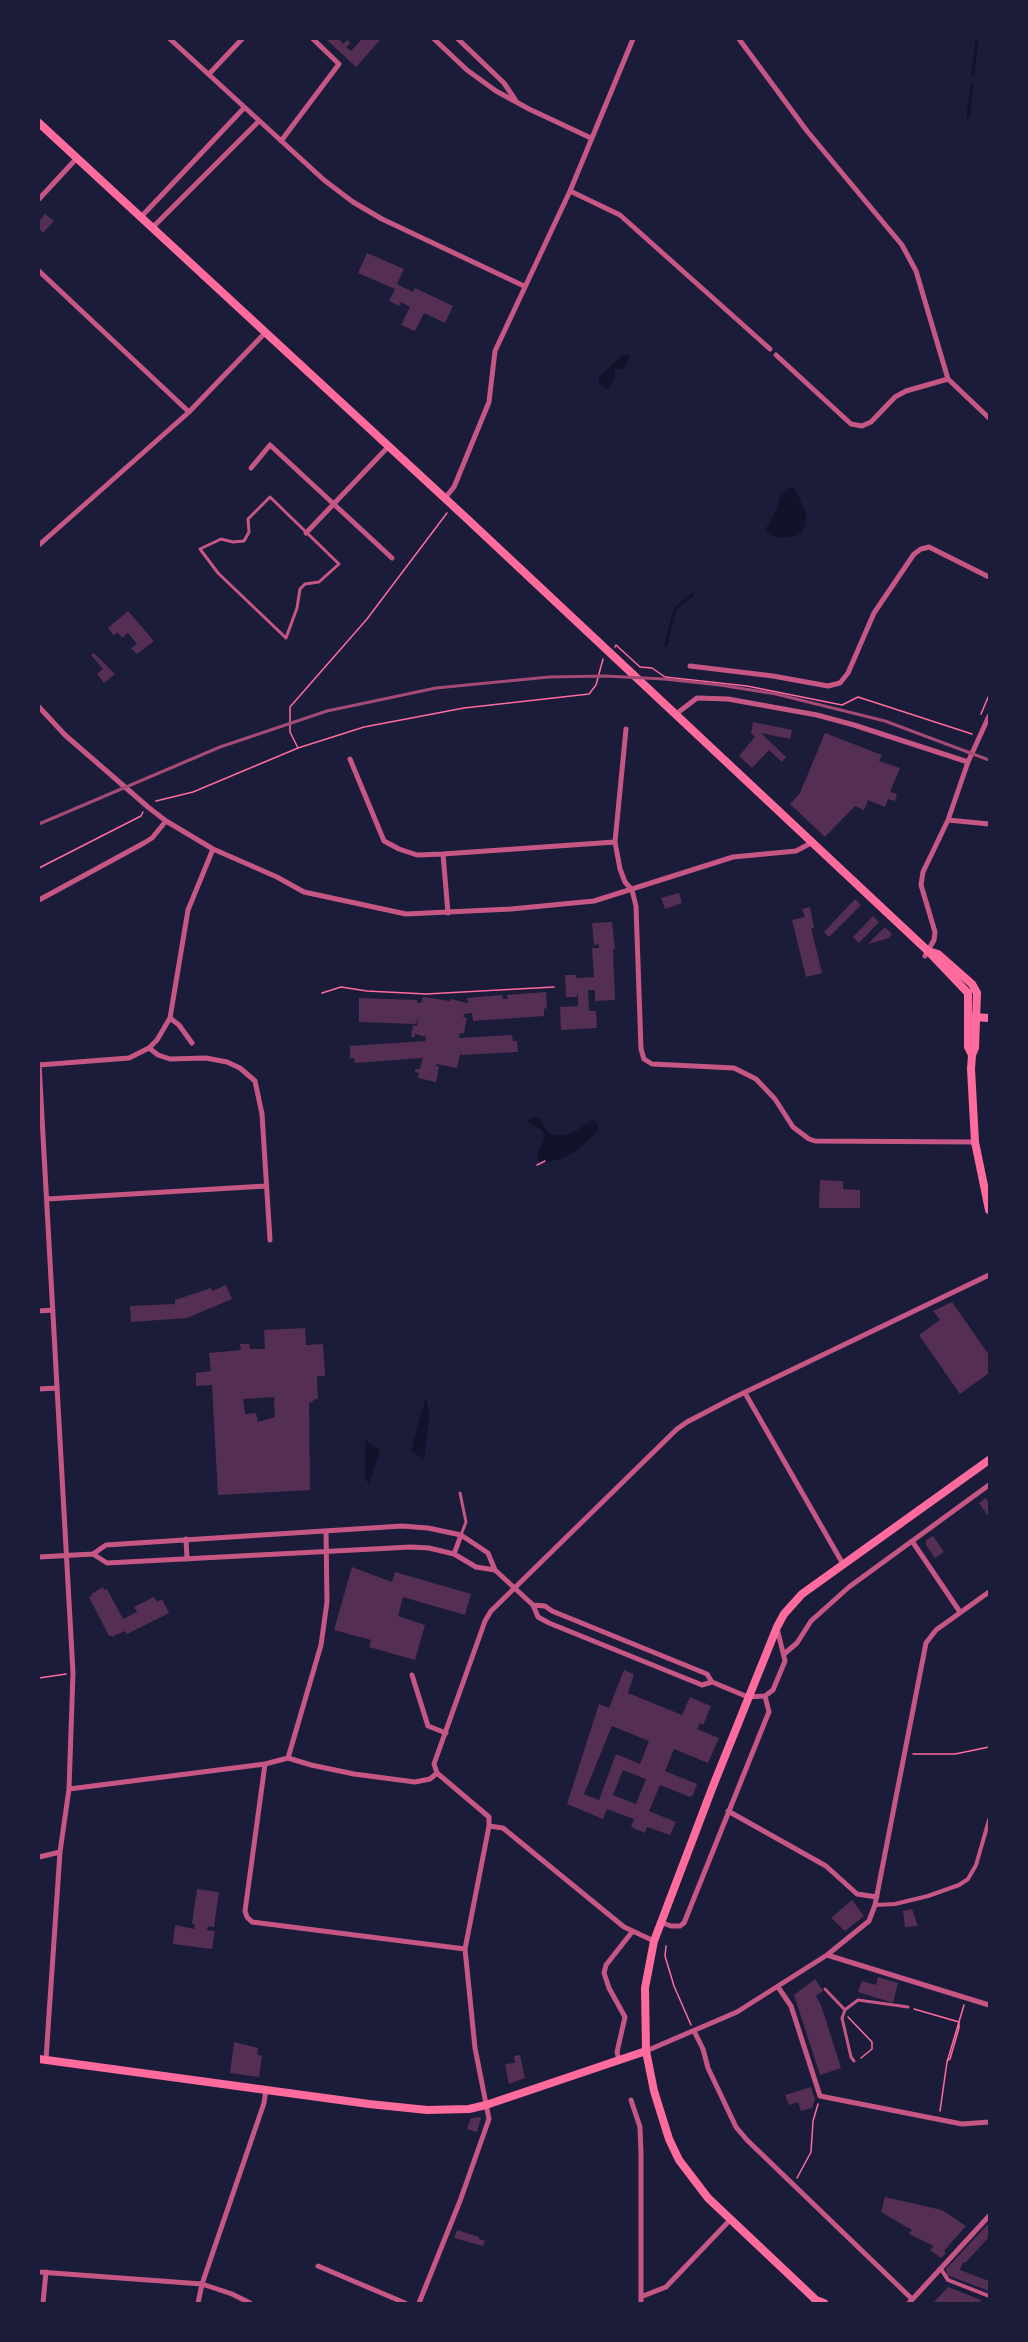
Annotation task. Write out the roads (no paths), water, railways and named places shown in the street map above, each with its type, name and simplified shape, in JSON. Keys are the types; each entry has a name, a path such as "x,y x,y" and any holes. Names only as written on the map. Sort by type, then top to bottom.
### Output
{"main road":[{"path":"39,123 813,842 926,953 938,954 972,984 975,1047 972,1055 975,1142 989,1210"},
{"path":"973,1017 989,1018"},
{"path":"819,2302 728,2222 679,2160 669,2139 654,2091 646,2051 645,1988 654,1941 748,1697 784,1614 802,1594 989,1460"},
{"path":"43,2059 428,2110 469,2109 486,2105 646,2051"}],"street":[{"path":"170,39 324,180 353,202 382,219 525,286"},
{"path":"209,74 242,39"},
{"path":"281,141 339,64 313,39"},
{"path":"434,39 467,70 496,91 591,138"},
{"path":"458,39 504,83 517,103"},
{"path":"445,498 454,487 489,402 495,351 570,190 633,39"},
{"path":"739,39 807,131 902,245 910,258 948,379 989,418"},
{"path":"140,218 244,108"},
{"path":"152,228 259,121"},
{"path":"39,199 77,158"},
{"path":"570,190 620,215 770,349"},
{"path":"39,271 189,411"},
{"path":"39,545 189,411 264,334"},
{"path":"776,355 851,424 862,426 871,422 895,397 906,390 948,379"},
{"path":"250,468 270,445 392,558"},
{"path":"306,533 388,447"},
{"path":"690,666 773,676 828,686 840,683 848,672 874,613 914,554 921,549 929,547 989,577"},
{"path":"676,714 697,698 729,699 845,722 968,762"},
{"path":"39,707 65,735 147,807 213,849 277,877 304,892 406,914 448,913 594,901 734,857 799,851 813,842"},
{"path":"926,953 936,932 921,885 923,872 948,820 968,762 989,716"},
{"path":"626,729 615,842 620,869 625,882 632,890 636,906 641,1049 644,1059 652,1064 734,1068 756,1079 775,1099 793,1127 815,1141 975,1142"},
{"path":"350,759 384,841 417,855 615,842"},
{"path":"948,820 989,824"},
{"path":"39,900 144,843 152,838 166,821"},
{"path":"43,2059 60,1852 69,1789 72,1673 39,1065 129,1058 158,1041 170,1018 188,910 213,849"},
{"path":"443,854 448,913"},
{"path":"170,1018 179,1025 192,1043"},
{"path":"149,1048 158,1055 170,1059 206,1058 227,1062 240,1068 255,1081 262,1114 270,1240"},
{"path":"47,1199 266,1186"},
{"path":"419,2303 489,2119 475,2048 465,1949 489,1817 437,1773 434,1764 485,1621 491,1611 514,1588 677,1429 693,1418 989,1275"},
{"path":"39,1311 53,1311"},
{"path":"39,1389 57,1388"},
{"path":"745,1393 843,1564"},
{"path":"784,1654 797,1643 811,1621 849,1587 989,1485"},
{"path":"39,1557 93,1554 106,1545 413,1527 461,1535 488,1553 495,1570 533,1605 538,1617 702,1685 712,1682"},
{"path":"288,1758 321,1645 327,1602 326,1532"},
{"path":"454,1554 461,1535"},
{"path":"186,1539 187,1559"},
{"path":"912,1541 960,1612"},
{"path":"93,1554 107,1563 411,1546 454,1554 476,1567 495,1570"},
{"path":"646,2051 736,2012 827,1955 869,1921 877,1897 926,1643 936,1629 989,1592"},
{"path":"533,1605 545,1605 552,1611 707,1674 712,1682 748,1697 765,1696 773,1690 785,1661 777,1627"},
{"path":"412,1675 428,1726 446,1733"},
{"path":"660,1922 671,1926 680,1926 684,1923 769,1712 765,1696"},
{"path":"69,1789 265,1764 288,1758 354,1774 415,1782 430,1779 437,1773"},
{"path":"265,1764 245,1911 252,1922 465,1949"},
{"path":"728,1811 826,1866 857,1894 877,1897"},
{"path":"875,1905 895,1904 928,1896 968,1879 976,1865 989,1820"},
{"path":"489,1826 503,1828 546,1865 632,1932 654,1941"},
{"path":"39,1857 60,1852"},
{"path":"619,2060 617,2052 625,2017 609,1988 604,1973 606,1965 632,1932"},
{"path":"827,1955 989,2006"},
{"path":"778,1987 790,2007 820,2096 962,2124 989,2122"},
{"path":"694,2031 703,2049 708,2068 736,2127 911,2301 989,2216"},
{"path":"198,2303 202,2284 264,2103 266,2089"},
{"path":"632,2100 640,2127 643,2296 641,2303"},
{"path":"643,2296 666,2287 728,2222"},
{"path":"318,2266 405,2303"},
{"path":"941,2269 948,2280 989,2296"},
{"path":"43,2303 42,2272 202,2284 250,2303"}],"lane":[{"path":"270,497 306,533 339,564 319,582 304,584 300,588 297,608 286,638 218,573 200,549 221,539 232,542 244,541 249,532 248,519 270,497"},
{"path":"460,1493 466,1522 461,1535"},
{"path":"825,1989 845,2010"},
{"path":"854,2061 851,2057 842,2018 847,2006 858,2000 908,2007"}],"waterway":[{"path":"973,74 977,39"},
{"path":"968,117 972,84"},
{"path":"666,645 675,609 692,595"}],"railway":[{"path":"39,824 220,747 327,711 436,688 549,677 605,676 664,679 776,694 885,721 989,760"}]}
